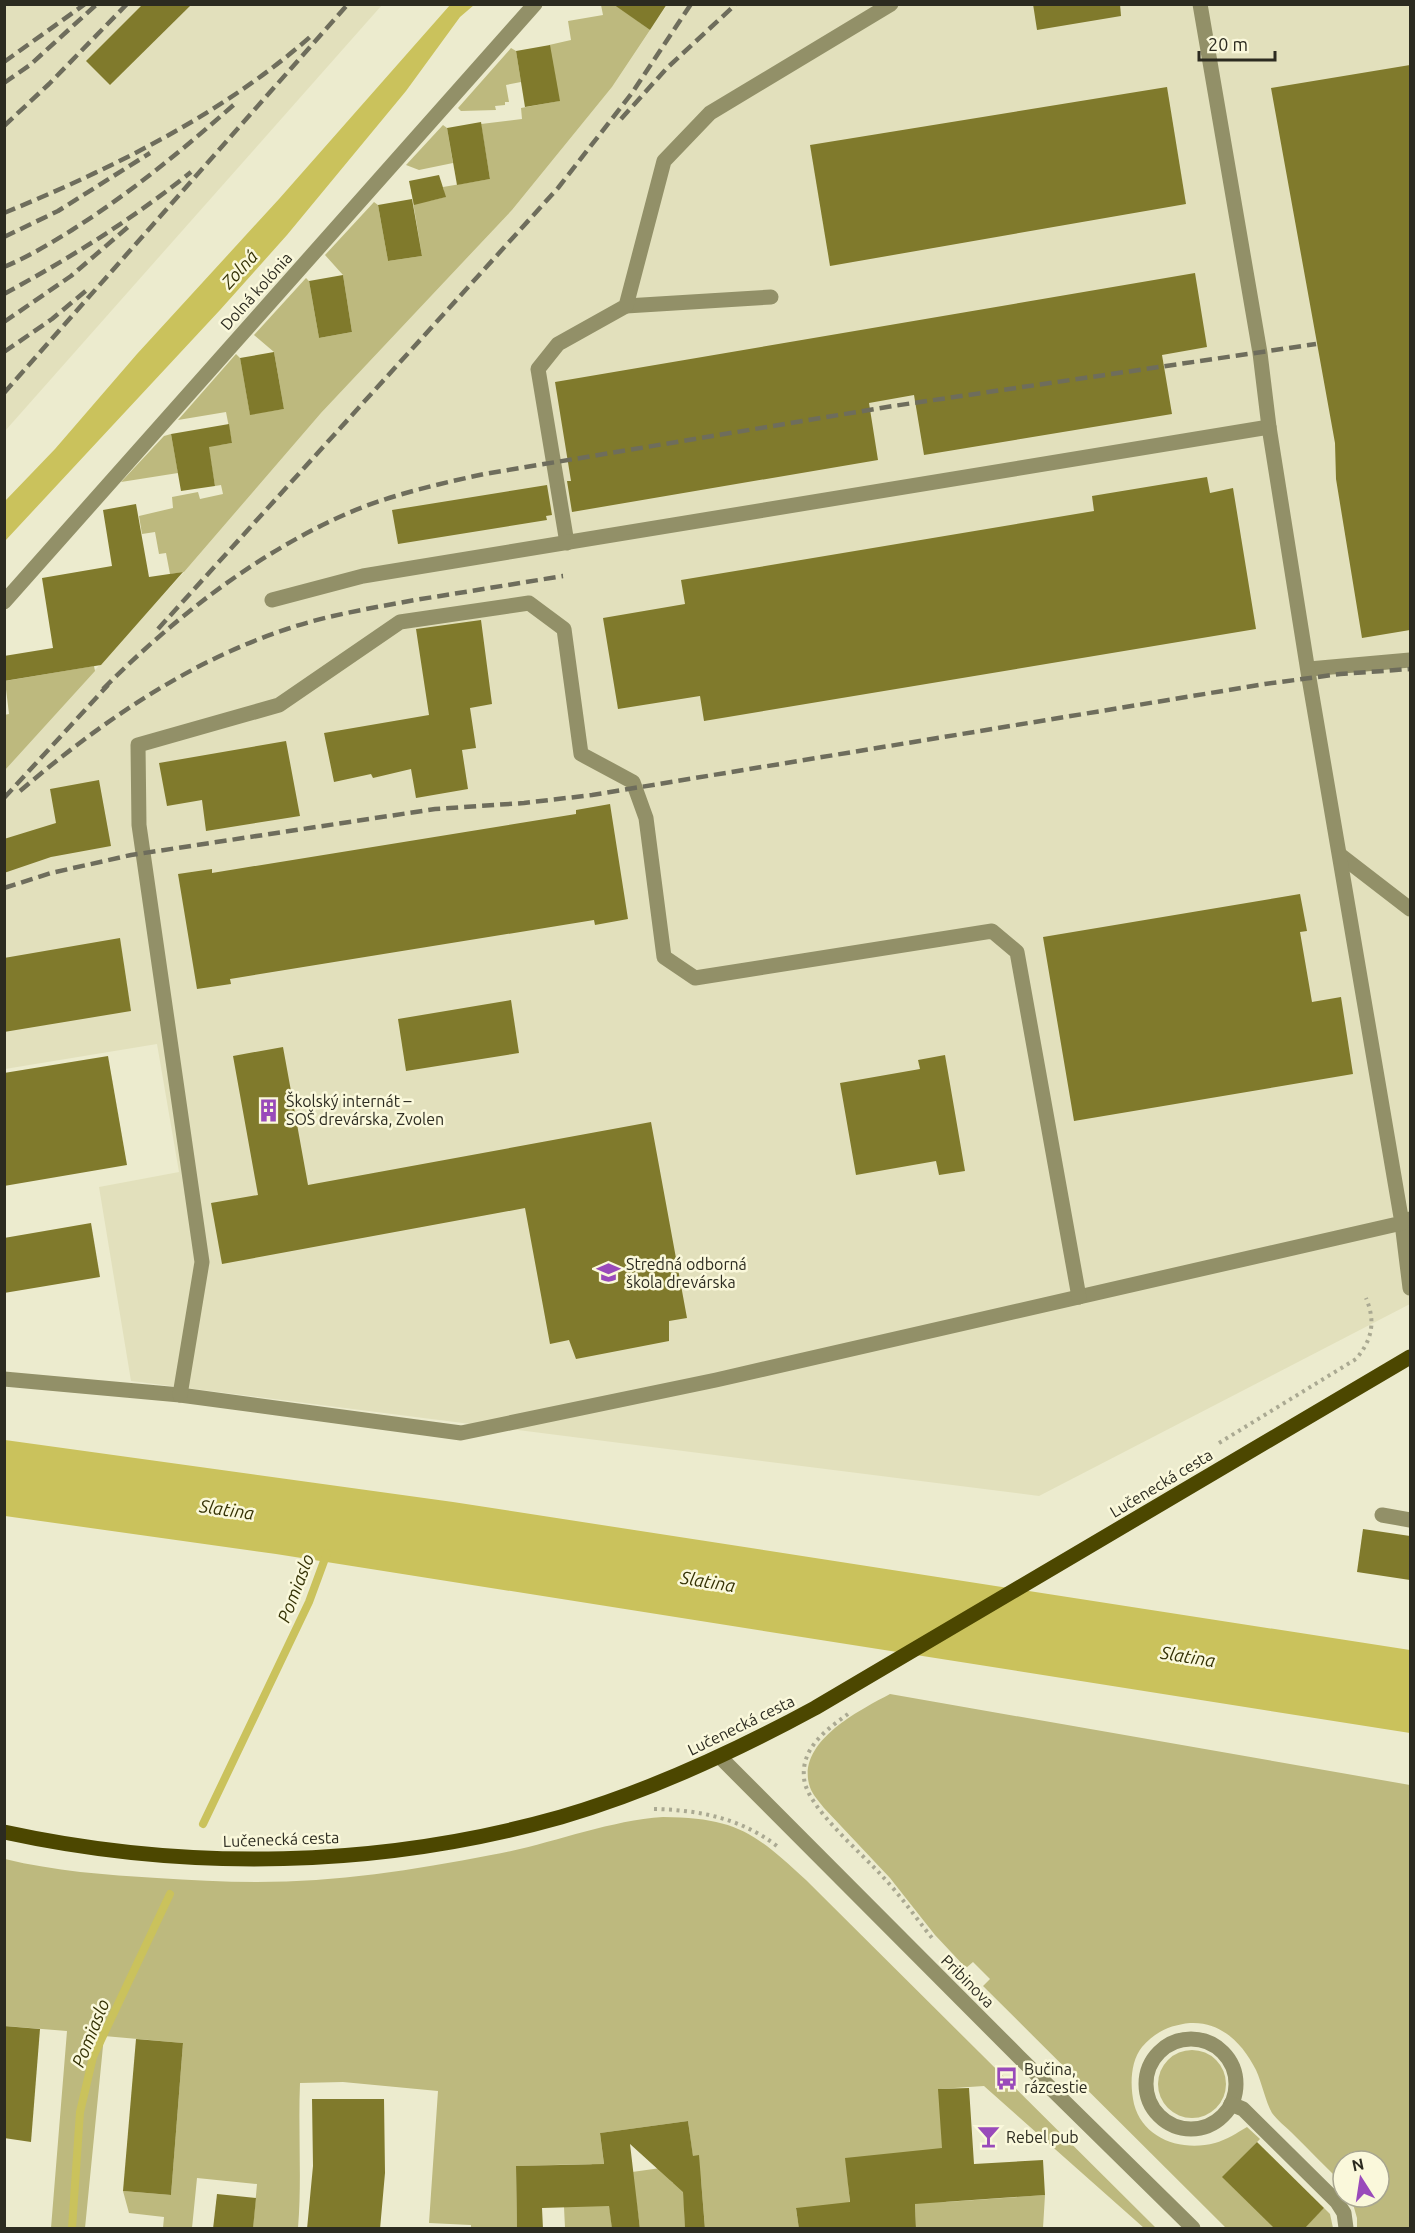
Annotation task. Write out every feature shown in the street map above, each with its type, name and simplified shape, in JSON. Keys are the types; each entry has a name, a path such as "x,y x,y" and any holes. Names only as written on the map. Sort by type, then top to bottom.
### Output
{"main road":[{"name":"Lučenecká cesta","path":"4,1832 113,1851 208,1859 287,1859 385,1852 492,1833 561,1817 670,1779 762,1737 860,1683 1410,1357"}],"street":[{"name":"Dolná kolónia","path":"4,602 535,4"},
{"path":"626,306 664,161 710,113 891,4"},
{"path":"1200,4 1260,353 1269,427 1340,855 1406,1221 1410,1288"},
{"path":"567,543 538,369 558,345 626,306 771,297"},
{"path":"273,600 363,576 1269,427"},
{"path":"180,1395 202,1262 139,825 138,745 279,705 400,622 529,603 564,629 581,754 633,782 646,818 664,957 695,978 992,931 1017,952 1079,1297"},
{"path":"1309,669 1410,660"},
{"path":"1340,855 1410,909"},
{"path":"4,1379 180,1395 461,1433 716,1380 1406,1221"},
{"path":"1382,1515 1410,1520"},
{"name":"Pribinova","path":"720,1757 1188,2226"},
{"path":"1192,2039 1212,2044 1227,2056 1234,2070 1236,2089 1232,2104 1221,2118 1208,2126 1191,2129 1167,2122 1156,2112 1148,2096 1147,2077 1152,2062 1165,2048 1175,2042 1192,2039"},
{"path":"1232,2104 1243,2109 1337,2202 1344,2213 1346,2229"}],"path":[{"path":"1213,1447 1356,1359 1364,1350 1373,1327 1373,1318 1366,1298"},
{"path":"856,1710 831,1726 813,1744 804,1765 805,1786 808,1794 823,1814 884,1877 937,1944"},
{"path":"654,1809 720,1816 763,1835 780,1848"}],"shaded area":[{"path":"5,5 382,5 5,431"},
{"path":"601,5 616,5 650,30 612,87 512,210 321,413 184,572 170,574 166,553 159,554 155,532 142,534 139,516 173,508 172,497 198,492 200,499 223,494 221,485 215,486 206,433 217,431 220,445 232,443 226,412 178,420 236,354 240,358 250,414 284,409 274,352 254,335 306,278 309,281 319,338 352,332 343,275 325,255 374,202 378,205 388,261 422,256 411,190 425,188 429,201 445,197 443,187 490,179 481,124 522,119 521,108 559,101 549,45 571,40 568,21 603,15"},
{"path":"667,5 1410,5 1410,1304 1039,1496 131,1381 99,1187 179,1172 157,1044 5,1069 4,770 184,572 321,413 512,210 612,87"},
{"path":"511,48 516,51 521,82 506,85 509,102 495,106 496,110 461,111 458,108"},
{"path":"443,125 447,128 453,163 419,170 406,165"},
{"path":"171,434 178,473 121,482 164,436"},
{"path":"94,666 95,671 5,770 4,715 9,714 5,681"},
{"path":"890,1694 1410,1785 1410,2228 1357,2228 1354,2209 1391,2209 1391,2149 1331,2149 1331,2172 1272,2113 1256,2070 1238,2043 1212,2026 1201,2023 1176,2025 1152,2037 1138,2053 1132,2074 1134,2104 1146,2126 1155,2134 1177,2144 1190,2146 1215,2143 1247,2127 1260,2139 1223,2177 1275,2228 1226,2228 983,1986 990,1979 973,1962 966,1968 935,1935 890,1878 815,1796 809,1784 808,1768 813,1754 834,1729"},
{"path":"663,1817 688,1818 727,1825 757,1839 772,1850 806,1880 1156,2228 1144,2228 984,2086 939,2089 946,2202 1045,2195 1043,2228 916,2228 915,2203 846,2158 850,2205 796,2209 799,2228 705,2228 701,2180 696,2179 688,2121 600,2133 612,2228 565,2228 564,2207 592,2164 516,2166 517,2228 429,2223 438,2091 343,2082 300,2083 298,2228 253,2228 257,2184 197,2178 192,2228 163,2228 164,2217 129,2213 123,2191 171,2195 183,2043 104,2036 85,2228 51,2228 67,2031 5,2026 5,1859 61,1869 138,1877 245,1882 316,1880 404,1870 513,1851 620,1823"},
{"path":"1192,2050 1205,2053 1216,2060 1223,2071 1226,2084 1223,2097 1216,2108 1205,2115 1192,2118 1179,2115 1168,2108 1161,2097 1158,2084 1161,2071 1168,2060 1179,2053"},
{"path":"668,2167 670,2180 673,2183 683,2182 685,2228 640,2228 632,2172"},
{"path":"1324,2208 1330,2214 1333,2228 1304,2228"}],"water":[{"name":"Zolná","path":"450,5 474,5 460,17 406,91 287,235 5,541 5,501 55,449 137,354 279,199"},
{"name":"Slatina","path":"5,1440 453,1502 1410,1650 1410,1733 276,1554 5,1516"}],"building":[{"path":"143,4 192,4 110,85 86,61"},
{"path":"613,4 667,4 650,30"},
{"path":"1033,4 1120,4 1121,16 1037,30"},
{"path":"550,45 560,101 525,107 516,51"},
{"path":"1410,65 1410,630 1362,638 1336,479 1335,443 1271,88"},
{"path":"1167,87 1186,204 830,266 810,145"},
{"path":"481,122 490,179 457,185 447,128"},
{"path":"439,175 446,197 414,205 409,181"},
{"path":"412,199 422,256 388,261 378,205"},
{"path":"1195,273 1207,347 1162,355 1172,414 924,455 914,395 869,403 878,460 572,512 567,481 571,481 555,382"},
{"path":"343,275 352,332 319,338 309,281"},
{"path":"274,352 284,409 250,415 240,358"},
{"path":"229,424 232,443 209,447 215,486 181,491 171,434"},
{"path":"1207,477 1210,493 1233,488 1256,629 704,721 700,696 618,709 603,618 685,604 681,580 1094,511 1092,496"},
{"path":"547,485 552,515 546,516 547,520 398,544 392,510"},
{"path":"136,504 149,577 183,572 101,665 4,681 4,656 53,648 42,578 112,566 103,510"},
{"path":"481,620 492,704 470,708 476,748 462,750 468,789 416,798 411,769 373,778 371,774 334,782 324,733 429,715 416,629"},
{"path":"286,741 300,816 206,831 202,800 167,806 159,763"},
{"path":"99,780 111,846 51,857 4,873 4,839 56,823 50,789"},
{"path":"610,804 628,919 595,925 594,920 230,979 231,984 197,989 178,874 212,869 212,873 576,814 576,810"},
{"path":"1300,894 1307,931 1300,932 1312,1002 1341,997 1353,1074 1074,1121 1043,937"},
{"path":"120,938 131,1011 4,1032 4,958"},
{"path":"511,1000 519,1053 406,1071 398,1019"},
{"path":"283,1047 308,1185 651,1122 687,1318 669,1321 669,1341 576,1359 569,1340 550,1344 525,1208 222,1264 211,1203 258,1195 233,1056"},
{"path":"945,1055 965,1171 939,1175 936,1161 856,1175 840,1083 920,1069 918,1060"},
{"path":"108,1056 127,1165 4,1186 4,1073"},
{"path":"91,1223 100,1277 4,1293 4,1238"},
{"path":"1363,1529 1410,1536 1410,1580 1357,1572"},
{"path":"4,2026 40,2029 31,2142 4,2138"},
{"path":"136,2039 183,2043 171,2195 123,2191"},
{"path":"969,2088 974,2164 1043,2160 1045,2195 915,2204 916,2229 799,2229 796,2208 850,2202 845,2158 942,2148 938,2089"},
{"path":"312,2099 384,2099 385,2173 380,2229 307,2229 313,2166"},
{"path":"688,2121 693,2156 699,2155 705,2229 685,2229 683,2192 630,2144 640,2229 612,2229 609,2206 542,2208 543,2229 517,2229 516,2166 604,2164 600,2133"},
{"path":"1257,2142 1324,2208 1304,2229 1275,2229 1222,2177"},
{"path":"217,2194 256,2198 253,2229 213,2229"}],"waterway":[{"name":"Pomiaslo","path":"203,1824 309,1602 327,1553"},
{"name":"Pomiaslo","path":"72,2228 80,2112 93,2057 170,1894"}],"railway":[{"path":"4,62 85,4"},
{"path":"4,83 30,65 97,4"},
{"path":"4,126 49,84 127,4"},
{"path":"4,393 348,4"},
{"path":"158,629 558,188 632,93 691,4"},
{"path":"621,119 667,68 736,4"},
{"path":"4,213 125,158 203,115 276,65 310,37"},
{"path":"4,267 56,240 116,200 238,101"},
{"path":"4,237 58,211 150,153"},
{"path":"4,294 100,237 147,206 191,172"},
{"path":"4,322 71,276 128,227"},
{"path":"4,352 52,319 88,289"},
{"path":"103,689 183,616 241,573 303,535 335,519 408,492 484,474 893,406 1316,344"},
{"path":"20,791 81,742 146,697 214,659 250,643 303,624 350,612 563,576"},
{"path":"4,888 51,873 131,855 435,809 524,803 592,795 1265,684 1340,674 1410,669"},
{"path":"4,798 108,685"}],"place":[{"name":"Školský internát – SOŠ drevárska, Zvolen","path":"268,1110"},
{"name":"Stredná odborná škola drevárska","path":"608,1273"},
{"name":"Bučina, rázcestie","path":"1006,2078"},
{"name":"Rebel pub","path":"988,2137"}]}
